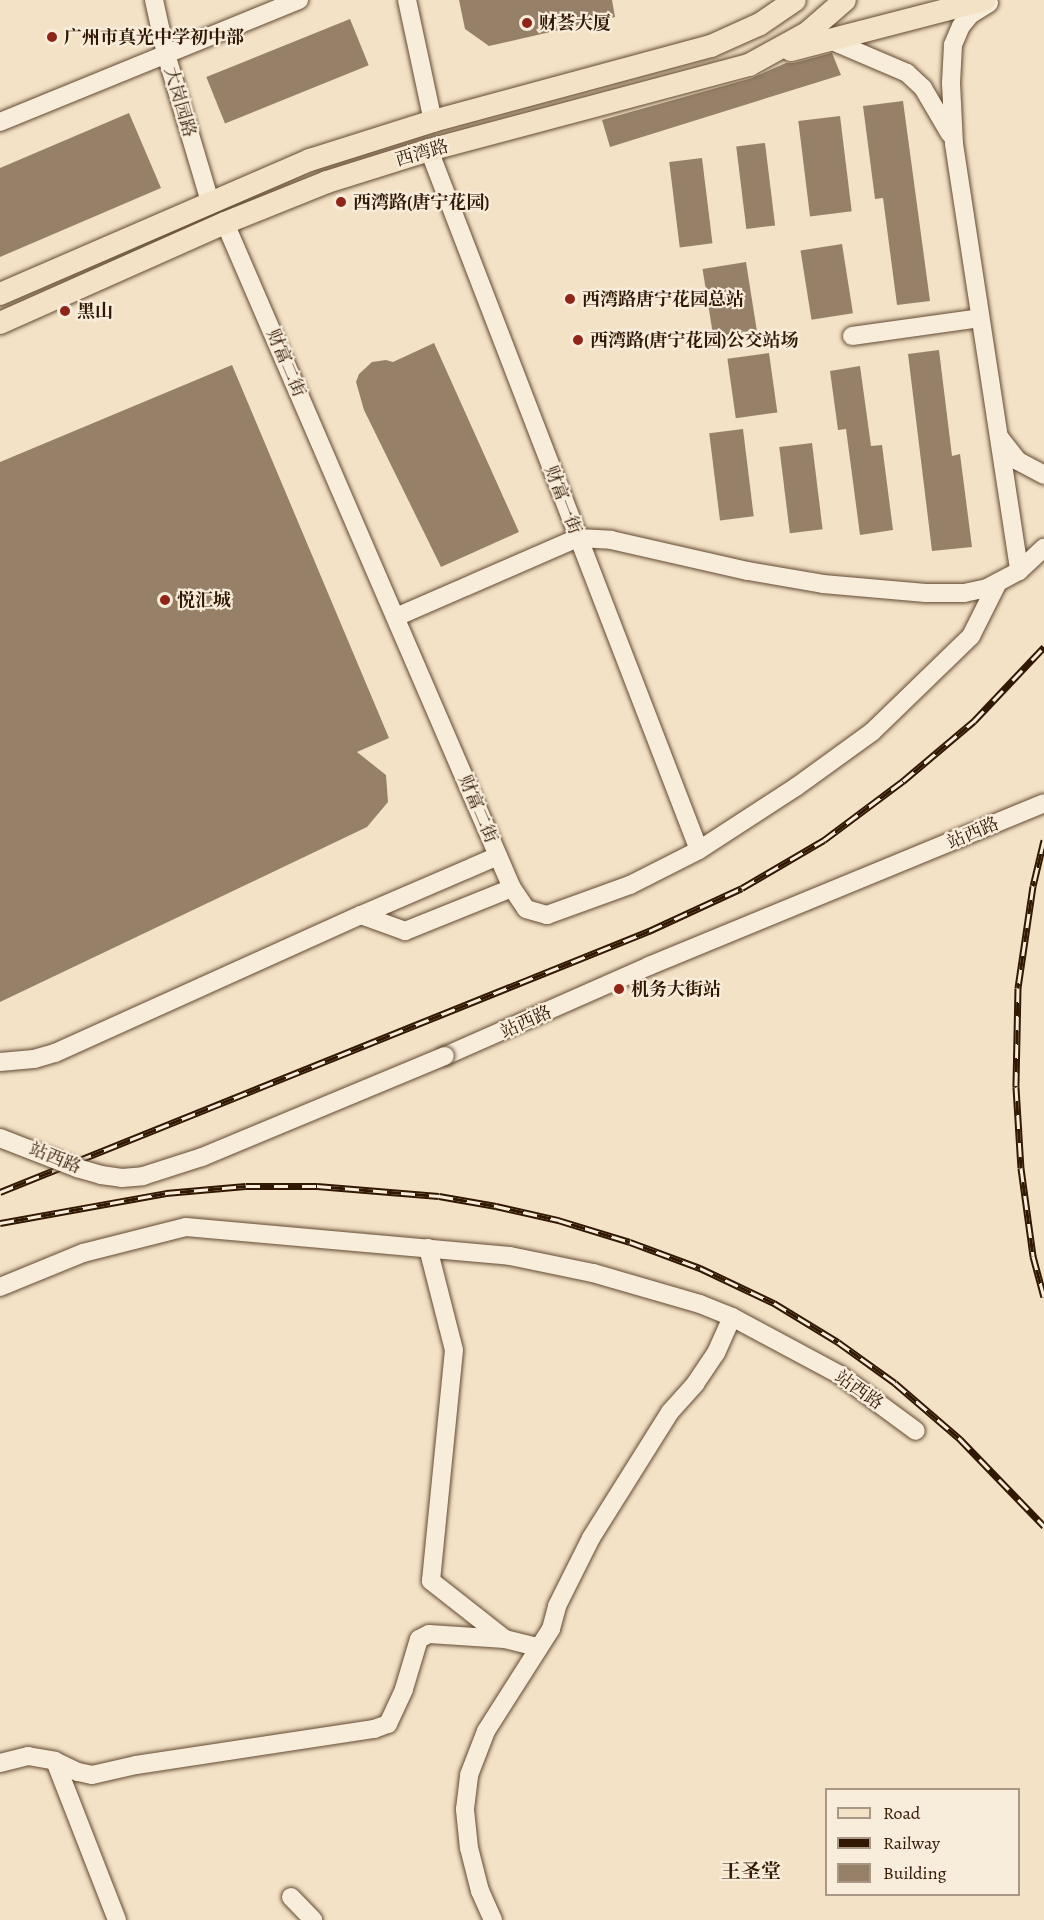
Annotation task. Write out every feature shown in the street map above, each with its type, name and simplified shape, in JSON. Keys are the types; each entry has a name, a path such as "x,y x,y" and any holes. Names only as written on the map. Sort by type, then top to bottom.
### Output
{"main road":[{"name":"西湾路","path":"0,294 310,160 433,121 711,46 760,24 795,0"},
{"name":"西湾路","path":"0,322 225,223 327,182 429,150 720,74 772,55 807,33 845,0"},
{"path":"772,55 985,0"}],"street":[{"name":"大岗园路","path":"154,0 166,54 210,202"},
{"path":"0,122 299,0"},
{"path":"407,0 433,121"},
{"path":"993,0 970,15 961,26 953,45 951,82 954,144 1019,571"},
{"path":"830,40 906,73 923,88 942,118 954,144"},
{"name":"财富一街","path":"429,150 699,850"},
{"name":"财富二街","path":"225,223 512,888 526,909 547,915 630,885 699,850 796,787 872,732 971,636 998,582"},
{"path":"852,336 980,318"},
{"path":"998,434 1018,461 1044,475"},
{"path":"396,618 578,538 611,540 759,573 873,590 964,593 998,582 1019,571 1044,548"},
{"name":"站西路","path":"0,1138 76,1168 101,1175 122,1178 143,1176 202,1157 445,1056 649,966 1044,802"},
{"path":"0,1062 34,1059 55,1053 498,856"},
{"path":"361,915 405,931 512,888"},
{"name":"站西路","path":"0,1287 83,1253 186,1227 510,1256 593,1273 700,1304 732,1317 840,1375 916,1431"},
{"path":"428,1248 454,1350 431,1581 505,1639"},
{"path":"493,1920 480,1891 469,1848 465,1809 469,1775 486,1731 551,1629 557,1606 591,1538 670,1412 695,1384 716,1353 732,1317"},
{"path":"0,1763 28,1756 55,1761 78,1773 92,1775 136,1765 374,1729 388,1724 404,1689 419,1639 429,1634 505,1639 538,1647"},
{"path":"55,1761 117,1920"},
{"path":"291,1897 313,1920"}],"building":[{"name":"财荟大厦","path":"459,0 612,0 615,17 489,46 465,29"},
{"path":"350,19 369,65 225,123 206,77"},
{"path":"832,53 841,75 610,147 602,120 752,78 786,63"},
{"path":"903,101 930,301 897,305 883,198 875,199 863,106"},
{"path":"129,113 161,188 0,257 0,168"},
{"path":"840,116 852,211 810,216 798,121"},
{"path":"765,143 775,225 746,229 736,147"},
{"path":"702,158 712,243 680,247 669,162"},
{"path":"842,244 853,313 811,320 801,251"},
{"path":"746,262 757,330 713,337 703,269"},
{"path":"434,343 519,532 441,567 364,410 356,382 359,374 372,362 386,360 393,362"},
{"path":"939,350 952,456 960,454 972,547 932,551 908,354"},
{"path":"769,353 777,412 736,418 727,359"},
{"name":"悦汇城","path":"232,365 389,738 357,752 386,775 388,802 367,827 0,1002 0,462"},
{"path":"860,366 871,446 882,445 893,530 860,535 846,429 838,430 830,371"},
{"path":"743,429 754,516 720,520 709,433"},
{"path":"812,443 823,529 790,533 779,447"}],"railway":[{"path":"0,1192 649,931 742,888 824,840 903,781 974,721 1044,647"},
{"path":"1044,840 1033,886 1018,988 1016,1087 1021,1168 1033,1256 1044,1297"},
{"path":"0,1223 166,1193 246,1186 317,1186 439,1196 558,1220 630,1242 700,1268 774,1303 838,1342 895,1383 960,1439 1044,1526"}],"place":[{"name":"财荟大厦","path":"527,23"},
{"name":"广州市真光中学初中部","path":"52,37"},
{"name":"西湾路(唐宁花园)","path":"341,202"},
{"name":"西湾路唐宁花园总站","path":"570,299"},
{"name":"黑山","path":"65,311"},
{"name":"西湾路(唐宁花园)公交站场","path":"578,340"},
{"name":"悦汇城","path":"165,600"},
{"name":"机务大街站","path":"619,989"}],"district":[{"name":"王圣堂","path":"751,1871"}]}
